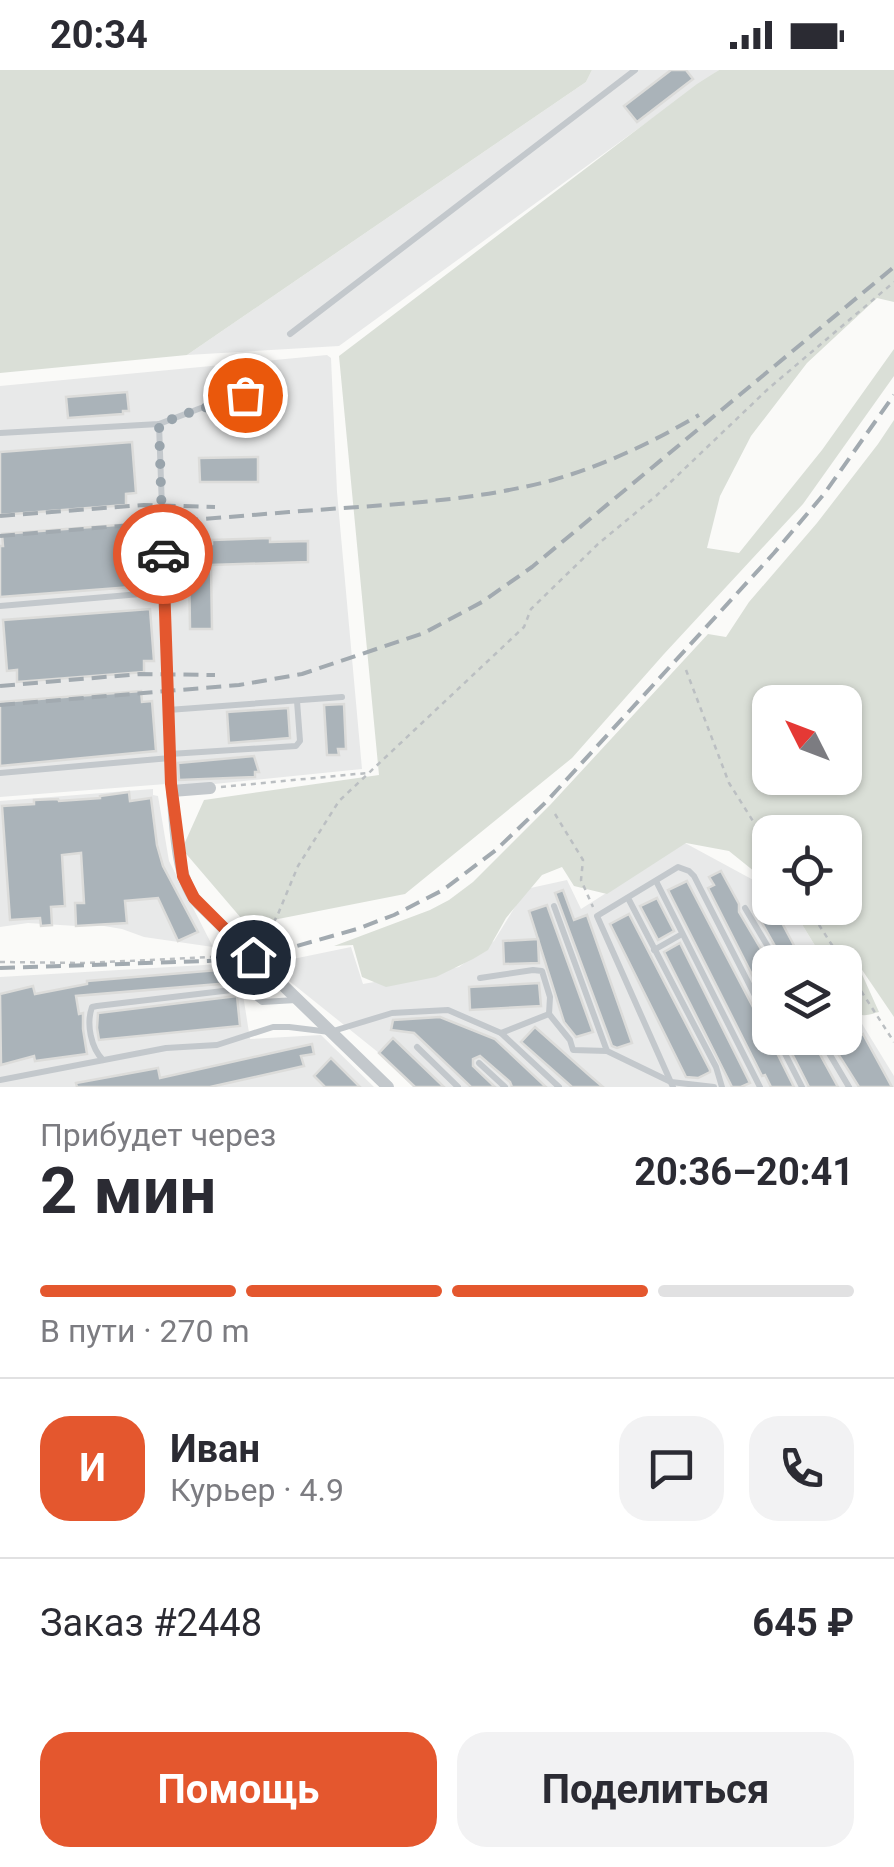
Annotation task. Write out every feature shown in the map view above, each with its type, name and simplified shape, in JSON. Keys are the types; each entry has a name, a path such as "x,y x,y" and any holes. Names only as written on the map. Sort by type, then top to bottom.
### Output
{"street":[{"path":"210,788 172,792 183,876 189,891 388,1087"}],"lane":[{"path":"290,334 635,70"},
{"path":"0,433 159,424 216,406"},
{"path":"159,424 172,792"},
{"path":"0,606 164,592"},
{"path":"168,710 342,697"},
{"path":"0,772 296,746 300,741 297,701"},
{"path":"672,1085 597,916 678,867 688,871 752,990"},
{"path":"656,881 760,1087"},
{"path":"480,978 542,972 550,998 549,1014 570,1040 573,1050 607,1051 672,1085 718,1087 716,1067 628,898"},
{"path":"554,906 607,1051"},
{"path":"745,908 766,945"},
{"path":"654,950 682,934"},
{"path":"103,1061 94,1050 89,1016 92,1007 240,989 248,990 262,1002 297,1000"},
{"path":"0,1080 166,1048 217,1044 273,1027 330,1032 392,1013 448,1010 502,1033 559,1087"},
{"path":"502,1033 549,1014"},
{"path":"416,1047 458,1087"},
{"path":"785,1055 802,1087"},
{"path":"830,1055 849,1087"},
{"path":"480,1064 505,1087"}],"path":[{"path":"0,962 85,964 251,955 263,946 298,866 339,801 524,627 531,609 598,544 669,485 768,389 894,282"},
{"path":"686,670 729,783 752,819"},
{"path":"210,788 368,773"},
{"path":"555,814 583,860 581,880 597,916"},
{"path":"862,992 894,1042"}],"shaded area":[{"path":"0,70 592,70 586,82 187,355 0,373"},
{"path":"592,70 719,70 339,346 187,355 586,82"},
{"path":"719,70 894,70 894,302 877,298 807,363 751,436 720,496 707,548 739,553 822,450 894,349 894,376 803,504 572,758 405,894 247,925 182,849 204,800 379,775 339,356"},
{"path":"327,355 331,358 337,492 362,769 185,787 166,784 0,797 0,386"},
{"path":"894,420 894,1017 862,970 862,945 815,945 802,925 862,925 862,815 752,815 752,870 729,851 686,843 607,894 574,886 562,867 542,875 506,918 488,950 473,959 436,977 386,987 362,977 353,945 334,946 430,910 473,882 708,634 726,637 749,602 817,523"},
{"path":"153,789 153,795 158,796 169,861 213,947 144,937 98,925 28,923 0,927 0,801"},
{"path":"685,843 752,879 752,925 802,925 815,945 752,945 752,1055 862,1055 862,1024 894,1076 894,1087 413,1087 379,1053 278,972 288,960 351,947 363,984 459,967 494,941 526,889 567,880 581,909"},
{"path":"238,963 250,1039 321,1035 374,1087 0,1087 0,977"},
{"path":"862,974 879,1012 862,1015"}],"building":[{"path":"671,70 686,70 693,79 637,122 624,106"},
{"path":"127,392 129,411 123,414 68,418 66,397"},
{"path":"132,442 136,493 126,494 126,505 0,515 0,452"},
{"path":"258,457 258,482 200,482 199,458"},
{"path":"129,524 130,535 141,534 145,586 0,597 2,534"},
{"path":"270,538 270,542 308,541 308,562 211,565 212,629 190,629 189,565 183,565 182,545"},
{"path":"150,609 154,661 144,661 144,672 17,682 17,670 7,671 3,620"},
{"path":"141,691 142,702 152,701 156,751 0,766 0,702"},
{"path":"344,704 346,749 338,749 339,755 327,755 324,705"},
{"path":"288,708 290,738 229,743 227,712"},
{"path":"254,756 259,772 255,772 255,777 179,780 178,763"},
{"path":"129,792 130,801 151,798 163,866 198,932 178,941 158,898 125,901 127,923 76,926 75,903 84,903 81,853 62,855 65,906 51,907 52,925 41,926 40,918 10,920 2,806"},
{"path":"721,871 759,945 752,945 752,975 708,888 714,885 709,877"},
{"path":"687,881 752,1005 752,1055 778,1055 794,1087 771,1087 762,1076 668,890"},
{"path":"563,890 574,920 587,915 632,1043 612,1046 555,893"},
{"path":"657,898 674,931 658,940 640,906"},
{"path":"547,905 593,1032 576,1037 564,1022 529,911"},
{"path":"629,914 710,1070 698,1078 686,1077 610,924"},
{"path":"763,925 783,925 794,945 774,945"},
{"path":"538,939 539,963 504,964 503,941"},
{"path":"680,943 750,1083 732,1087 664,952"},
{"path":"230,969 231,983 76,996 79,1014 83,1013 87,1054 35,1061 34,1056 1,1065 0,994 33,986 35,994 87,981"},
{"path":"539,983 541,1006 470,1010 469,987"},
{"path":"237,996 240,1026 99,1040 98,1013"},
{"path":"440,1017 495,1039 546,1087 512,1087 480,1056 473,1059 473,1066 495,1087 471,1087 414,1033 391,1030 393,1020"},
{"path":"535,1027 603,1087 572,1087 521,1042"},
{"path":"862,1034 892,1087 859,1087 839,1055 862,1055"},
{"path":"393,1038 444,1087 415,1087 379,1053"},
{"path":"312,1044 314,1054 301,1056 304,1066 210,1087 77,1087 76,1083 158,1068 160,1078"},
{"path":"793,1055 820,1055 838,1087 809,1087"},
{"path":"331,1058 360,1087 325,1087 314,1076"}],"railway":[{"path":"0,705 239,685 302,674 424,633 482,602 532,567 894,267"},
{"path":"0,968 208,961 265,955 357,929 443,890 496,850 546,802 774,553 824,494 894,395"},
{"path":"0,536 488,494 591,467 699,415"},
{"path":"0,516 144,505 215,507"},
{"path":"0,686 140,674 215,675"}],"way so far":[{"path":"163,554 159,424 202,408 244,401 245,395"}],"route":[{"path":"163,554 171,784 183,876 194,898 253,957"}]}
